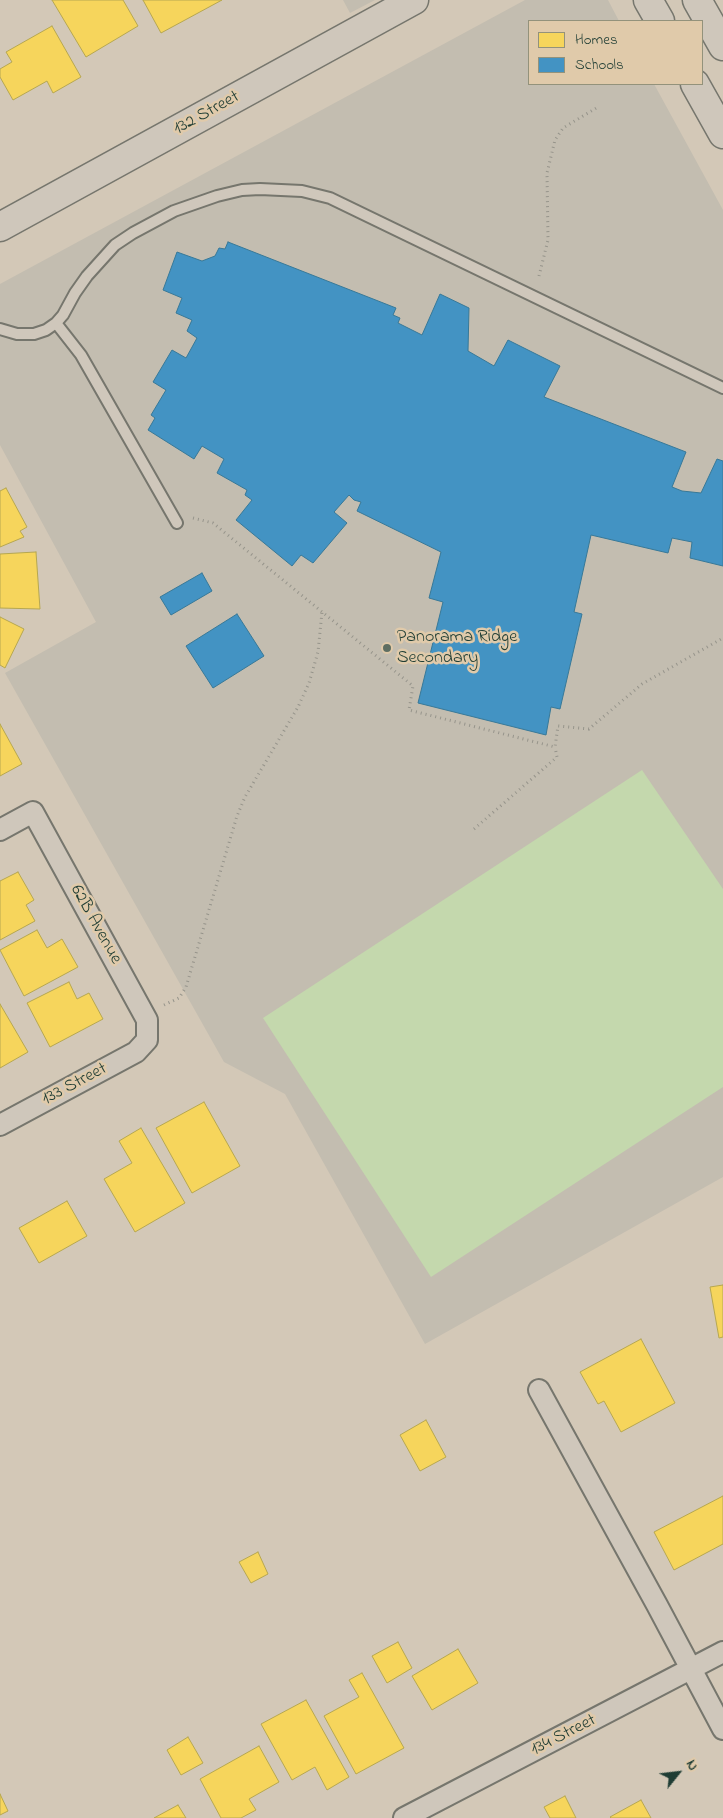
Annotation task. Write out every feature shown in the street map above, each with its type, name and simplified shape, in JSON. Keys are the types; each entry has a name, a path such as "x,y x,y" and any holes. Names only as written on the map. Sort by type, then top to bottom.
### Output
{"main road":[{"name":"132 Street","path":"0,227 414,0"},
{"path":"648,0 659,20"},
{"path":"697,0 723,46"},
{"path":"696,85 723,134"}],"street":[{"name":"62B Avenue","path":"0,830 33,812 147,1020 147,1040"},
{"name":"133 Street","path":"0,1125 136,1052 147,1040"},
{"path":"539,1390 723,1729"},
{"name":"134 Street","path":"404,1818 723,1652"}],"lane":[{"path":"0,329 17,334 34,334 46,330 56,323 87,276 115,245 174,211 217,196 242,190 302,191 330,198 723,388"},
{"path":"56,323 81,355 177,523"}],"path":[{"path":"539,276 548,240 547,173 555,140 562,128 598,107"},
{"path":"171,512 213,523 413,686 409,710 555,747"},
{"path":"161,1006 178,998 186,987 243,803 298,707 309,683 318,652 322,612"},
{"path":"474,829 557,758 555,747 558,726 589,729 642,684 723,638"}],"shaded area":[{"path":"343,0 375,0 350,13"},
{"name":"Panorama Ridge Secondary","path":"525,0 608,0 618,20 528,20 528,85 655,85 723,210 723,1177 425,1344 285,1094 224,1062 5,673 96,622 0,445 0,284"}],"green space":[{"path":"642,770 723,889 723,1087 431,1277 263,1018"}],"building: Homes":[{"path":"52,0 123,0 138,26 86,57"},
{"path":"143,0 222,0 161,33"},
{"path":"52,26 81,77 53,93 47,81 13,100 0,77 0,69 12,62 6,52"},
{"path":"6,488 27,527 20,531 24,537 0,547 0,491"},
{"path":"36,552 40,609 0,608 0,554"},
{"path":"0,617 24,629 5,668 0,665"},
{"path":"0,724 22,764 0,776"},
{"path":"18,872 34,900 26,905 35,921 0,940 0,881"},
{"path":"37,930 47,948 62,939 78,967 24,996 0,950"},
{"path":"69,982 77,999 89,993 103,1019 50,1047 27,1003"},
{"path":"0,1004 28,1052 0,1068"},
{"path":"204,1102 240,1166 192,1193 156,1128"},
{"path":"141,1128 185,1203 135,1232 104,1179 132,1163 119,1141"},
{"path":"67,1201 87,1236 39,1263 19,1228"},
{"path":"723,1285 723,1337 719,1338 710,1287"},
{"path":"641,1339 675,1403 621,1432 604,1401 598,1404 580,1372"},
{"path":"426,1420 446,1457 420,1471 400,1435"},
{"path":"723,1496 723,1544 674,1570 654,1532"},
{"path":"258,1552 268,1574 251,1583 239,1562"},
{"path":"398,1642 412,1668 387,1683 372,1656"},
{"path":"458,1649 478,1683 432,1710 412,1676"},
{"path":"362,1673 404,1748 356,1774 324,1716 359,1697 349,1680"},
{"path":"306,1700 349,1777 327,1790 315,1767 292,1780 261,1724"},
{"path":"188,1737 203,1763 181,1775 167,1750"},
{"path":"259,1746 279,1782 249,1799 256,1810 241,1818 221,1818 200,1779"},
{"path":"0,1794 8,1811 0,1815"},
{"path":"565,1796 576,1818 550,1818 544,1807"},
{"path":"641,1800 651,1818 610,1817"},
{"path":"178,1805 186,1818 154,1818"}],"building: Schools":[{"path":"228,242 396,308 393,315 400,318 398,323 422,335 440,294 469,308 468,351 494,366 508,340 560,366 544,397 686,452 672,487 682,491 701,493 717,459 723,461 723,566 690,558 692,542 672,538 668,553 591,535 574,612 582,614 560,709 551,707 546,735 418,703 443,602 429,598 441,552 357,511 361,502 354,500 349,495 334,512 347,523 313,563 301,555 292,566 236,520 252,500 245,495 247,490 217,473 224,459 202,446 194,459 148,430 155,418 151,415 166,390 153,382 172,350 186,358 197,338 187,331 192,320 176,313 182,298 163,290 177,252 202,261 215,256 219,248 225,249"},
{"path":"202,573 212,591 171,615 160,597"},
{"path":"237,614 264,656 213,688 186,646"}],"place":[{"name":"Panorama Ridge Secondary","path":"387,648"}]}
